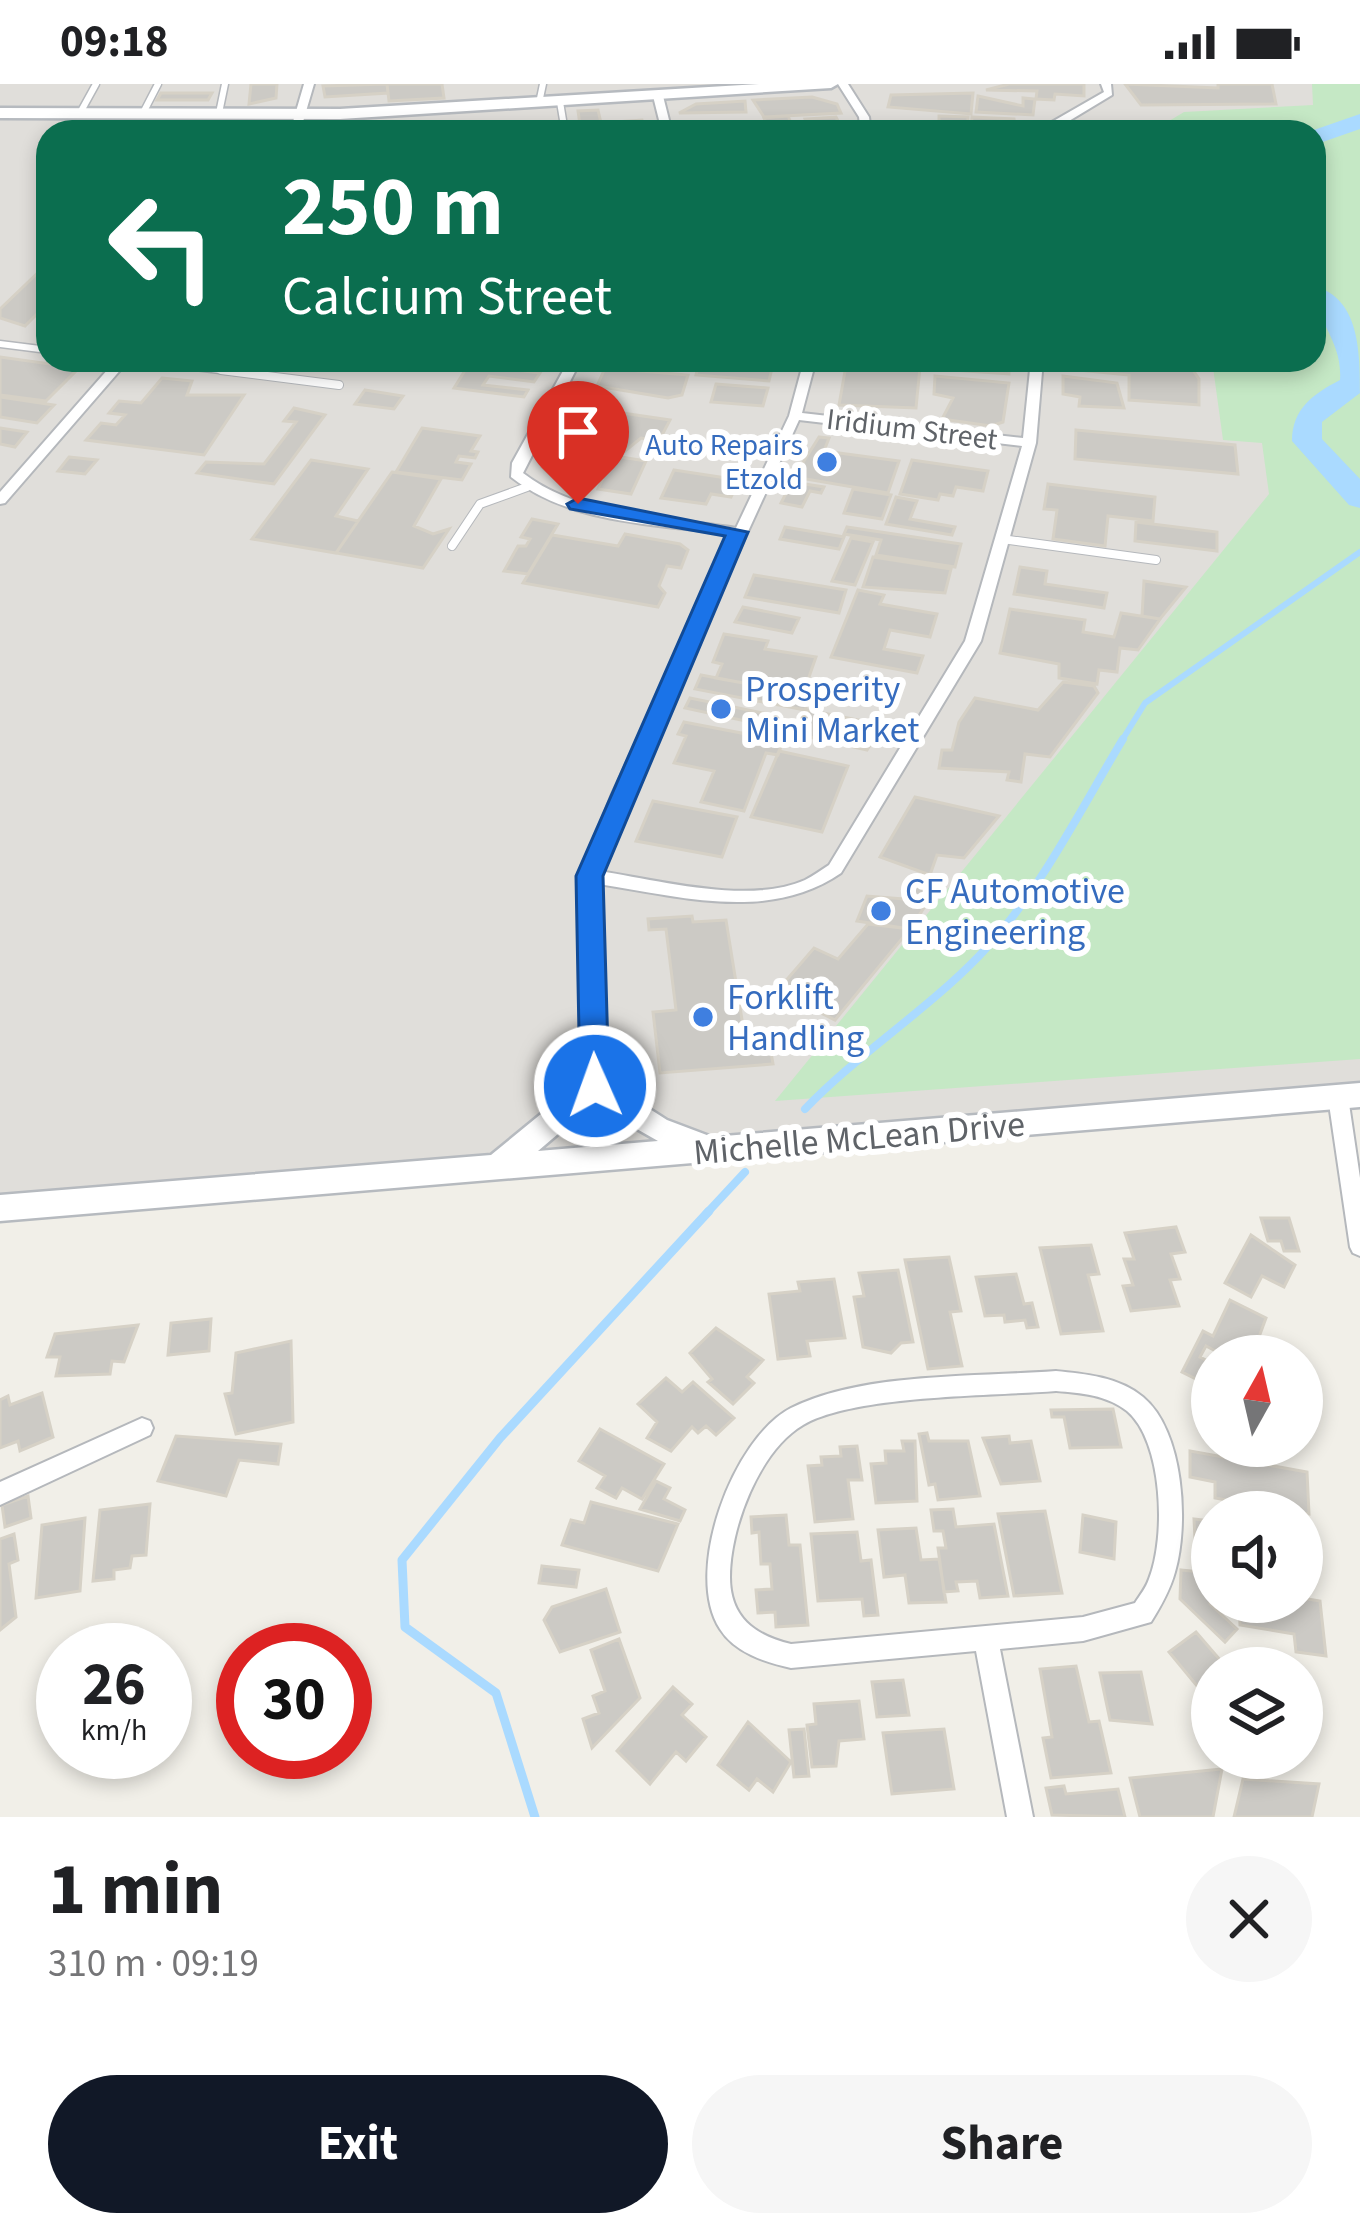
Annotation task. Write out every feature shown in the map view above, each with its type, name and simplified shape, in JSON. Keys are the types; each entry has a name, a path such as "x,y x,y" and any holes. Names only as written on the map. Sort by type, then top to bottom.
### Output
{"street":[{"path":"297,120 309,84"},
{"path":"334,120 658,96 676,89 831,84"},
{"path":"843,84 864,120"},
{"path":"1061,120 1109,93 1106,84"},
{"path":"658,96 664,120"},
{"path":"0,112 219,113 273,120"},
{"path":"0,500 112,372"},
{"path":"568,372 518,463 516,474 527,487 578,504 738,532"},
{"path":"601,1159 590,876 738,532 795,416 807,372"},
{"path":"590,876 771,897 818,886 835,869 960,667 1028,443 1036,372"},
{"name":"Iridium Street","path":"795,416 1028,443"},
{"path":"595,1089 657,1128 712,1149"},
{"path":"500,1165 595,1089"},
{"path":"1349,1096 1360,1247"},
{"name":"Michelle McLean Drive","path":"0,1208 1349,1096"},
{"path":"1056,1381 1094,1382 1119,1392 1148,1415 1164,1444 1168,1471 1169,1550 1164,1580 1153,1599 1128,1621 986,1639 790,1656 769,1652 736,1632 717,1591 718,1564 734,1506 767,1441 795,1418 861,1400 1056,1381"},
{"path":"0,1494 142,1427"},
{"path":"986,1639 1020,1817"}],"lane":[{"path":"80,113 96,84"},
{"path":"143,113 158,84"},
{"path":"219,113 225,84"},
{"path":"539,104 543,84"},
{"path":"560,102 563,120"},
{"path":"0,344 36,348"},
{"path":"234,372 339,385"},
{"path":"452,546 466,512 481,498 527,487"},
{"path":"1002,539 1156,560"}],"shaded area":[{"path":"0,84 1360,84 1360,1095 0,1208"}],"green space":[{"path":"1312,84 1360,84 1360,1059 775,1101 1269,494 1262,443 1223,440 1214,372 1326,372 1326,120 1171,120 1184,112 1313,105"}],"building":[{"path":"251,84 277,84 276,98 249,104"},
{"path":"387,84 388,93 325,97 323,86"},
{"path":"387,84 442,84 444,98 389,101"},
{"path":"1009,84 1084,84 1084,96 1055,94 1054,100 1036,99 1037,91 986,90"},
{"path":"1125,84 1218,88 1218,84 1272,84 1276,104 1141,105"},
{"path":"161,93 212,93 208,100 157,100"},
{"path":"973,93 971,114 888,107 891,95"},
{"path":"978,96 1023,106 1023,98 1035,99 1033,115 976,112"},
{"path":"812,97 837,104 841,113 764,117 753,100"},
{"path":"745,101 746,112 679,113 696,104"},
{"path":"598,110 600,120 579,120 578,111"},
{"path":"939,116 968,117 968,120 939,120"},
{"path":"36,274 36,315 25,326 0,318 0,309"},
{"path":"0,357 36,362 36,372 75,372 46,401 0,395"},
{"path":"464,372 540,373 534,382 489,376 483,385 528,390 524,397 454,388"},
{"path":"603,372 688,375 682,395 668,398 597,386"},
{"path":"697,372 771,372 769,381"},
{"path":"845,372 920,372 916,408 839,405"},
{"path":"1098,372 1194,372 1199,379 1199,405 1129,400 1129,375"},
{"path":"935,376 1009,383 1003,422 991,426 942,419 953,398 934,394"},
{"path":"1063,376 1117,383 1124,408 1079,406 1080,397 1063,394"},
{"path":"162,378 192,381 187,395 244,395 204,455 86,440 101,423 116,425 125,415 109,413 119,401 141,403"},
{"path":"716,384 768,388 763,406 711,402"},
{"path":"365,390 403,396 394,409 355,404"},
{"path":"0,397 54,405 37,423 0,417"},
{"path":"294,408 325,415 274,484 197,473 206,462 264,464 296,422 284,421"},
{"path":"588,408 670,420 659,441 641,438 624,452 567,443"},
{"path":"0,428 27,432 15,447 0,444"},
{"path":"422,428 480,436 471,451 478,452 475,458 459,456 456,462 471,464 462,480 396,472"},
{"path":"1076,430 1235,445 1238,474 1075,459"},
{"path":"819,437 829,438 824,451 899,461 888,493 794,477"},
{"path":"556,447 646,461 631,494 598,489 602,480 594,479 590,487 557,481 542,467"},
{"path":"69,457 97,460 85,474 58,471"},
{"path":"311,460 368,469 336,516 358,521 336,553 252,539"},
{"path":"912,460 988,471 983,491 956,487 953,496 940,494 938,500 900,494"},
{"path":"674,470 739,480 731,497 711,494 706,504 661,498"},
{"path":"392,472 441,479 414,526 433,534 449,529 423,568 336,553"},
{"path":"792,482 824,487 821,493 810,491 802,507 781,503"},
{"path":"1048,484 1155,497 1153,521 1108,516 1105,546 1053,539 1057,510 1044,509"},
{"path":"853,489 891,495 882,519 844,513"},
{"path":"896,497 917,501 910,519 955,527 952,535 886,524"},
{"path":"532,519 558,524 528,574 504,571 518,546 526,546 530,539 521,537"},
{"path":"1136,522 1217,532 1217,551 1135,541"},
{"path":"785,527 844,537 839,549 780,539"},
{"path":"847,527 961,544 955,567 876,555 881,540 844,534"},
{"path":"625,534 680,544 688,550 681,568 667,566 659,586 665,593 658,607 523,583 552,535 618,546"},
{"path":"851,538 873,542 855,585 832,581"},
{"path":"873,557 951,569 945,593 863,587"},
{"path":"1020,567 1047,571 1045,584 1107,593 1104,608 1014,594"},
{"path":"754,575 846,590 839,613 745,597"},
{"path":"1144,581 1186,587 1160,619 1142,616"},
{"path":"858,590 884,595 880,604 937,614 930,637 890,630 884,649 923,656 917,673 831,657"},
{"path":"743,607 799,618 792,633 735,622"},
{"path":"1010,609 1085,620 1083,632 1114,637 1121,613 1160,619 1138,650 1120,648 1117,672 1099,670 1097,684 1059,678 1059,664 1000,653"},
{"path":"724,634 768,641 765,649 816,657 803,694 716,678 722,664 713,662"},
{"path":"701,675 810,697 805,710 695,689"},
{"path":"1063,682 1094,686 1098,693 1050,757 1025,754 1021,782 1007,780 1009,772 939,768 942,750 952,750 959,722 975,698 1038,710"},
{"path":"690,698 768,714 764,725 685,708"},
{"path":"808,710 883,725 867,750 792,733"},
{"path":"684,722 783,741 778,755 766,753 744,811 701,802 714,771 674,763 686,736 678,734"},
{"path":"779,751 848,766 822,832 751,817"},
{"path":"915,797 999,816 964,858 937,855 930,875 880,857"},
{"path":"653,801 737,817 722,857 636,841"},
{"path":"914,886 935,891 910,929 857,921 867,896 904,899"},
{"path":"692,916 693,922 726,920 744,1032 767,1030 773,1064 660,1073 653,1012 676,1010 666,929 649,930 648,919"},
{"path":"868,924 910,929 835,1020 777,991 814,948 838,959"},
{"path":"1261,1218 1289,1218 1299,1251 1284,1251 1281,1241 1268,1241"},
{"path":"1176,1227 1185,1252 1171,1254 1180,1279 1170,1280 1179,1306 1131,1311 1123,1286 1133,1285 1124,1259 1134,1259 1125,1233"},
{"path":"1251,1235 1295,1265 1284,1287 1262,1276 1251,1297 1225,1283"},
{"path":"1091,1245 1099,1274 1088,1275 1103,1331 1061,1334 1040,1248"},
{"path":"949,1257 961,1311 950,1312 962,1366 928,1369 905,1260"},
{"path":"898,1270 913,1342 901,1343 891,1353 863,1347 854,1297 864,1296 859,1273"},
{"path":"1016,1274 1024,1304 1032,1303 1038,1327 1027,1328 1025,1320 1005,1322 1004,1315 985,1316 976,1277"},
{"path":"834,1279 845,1338 807,1341 810,1356 778,1359 769,1294 800,1291 798,1282"},
{"path":"1230,1300 1266,1318 1260,1335 1213,1335"},
{"path":"211,1319 209,1351 168,1355 171,1323"},
{"path":"138,1325 124,1362 112,1361 110,1374 56,1376 60,1357 47,1357 55,1334"},
{"path":"716,1328 763,1360 747,1377 754,1383 733,1404 708,1382 712,1379 690,1353"},
{"path":"291,1341 293,1422 236,1434 225,1394 232,1393 236,1353"},
{"path":"1191,1354 1191,1376 1182,1372"},
{"path":"666,1378 682,1392 693,1382 734,1418 716,1435 706,1426 698,1433 692,1427 671,1451 647,1438 657,1422 638,1404"},
{"path":"42,1393 53,1437 20,1451 18,1441 0,1448 0,1400 8,1396 10,1405"},
{"path":"1113,1409 1121,1447 1070,1448 1064,1417 1052,1417 1051,1410"},
{"path":"600,1429 664,1464 642,1499 622,1488 616,1498 597,1488 605,1476 579,1461"},
{"path":"927,1433 929,1441 968,1441 980,1496 938,1500 935,1484 929,1485 919,1434"},
{"path":"176,1436 281,1444 278,1464 239,1460 226,1496 158,1481"},
{"path":"1009,1436 1010,1443 1031,1441 1040,1481 1001,1484 983,1438"},
{"path":"902,1441 915,1441 917,1501 876,1503 871,1464 886,1463 885,1451 904,1451"},
{"path":"857,1446 862,1480 848,1480 853,1519 815,1522 808,1466 822,1465 821,1457 841,1456 840,1447"},
{"path":"1190,1451 1191,1467 1279,1467 1307,1472 1308,1491 1215,1491 1215,1482 1190,1477"},
{"path":"656,1481 670,1488 664,1499 685,1510 680,1521 640,1509"},
{"path":"28,1496 31,1518 5,1527 2,1505"},
{"path":"591,1502 678,1524 658,1571 562,1545 571,1520 584,1523"},
{"path":"150,1504 146,1555 132,1556 130,1568 114,1570 114,1579 93,1581 100,1510"},
{"path":"953,1509 956,1527 994,1524 1008,1596 980,1598 977,1581 956,1582 958,1591 944,1592 938,1548 946,1548 943,1531 934,1531 931,1510"},
{"path":"1045,1511 1062,1593 1014,1596 998,1514"},
{"path":"786,1515 789,1545 800,1545 808,1625 776,1627 775,1612 758,1613 756,1590 772,1589 770,1564 761,1564 759,1532 752,1533 751,1517"},
{"path":"1083,1515 1116,1522 1114,1559 1080,1552"},
{"path":"85,1518 80,1591 36,1598 42,1525"},
{"path":"916,1528 921,1560 939,1559 946,1602 909,1603 905,1575 884,1577 878,1530"},
{"path":"857,1532 861,1561 871,1560 878,1615 864,1616 862,1599 818,1601 811,1534"},
{"path":"14,1534 18,1560 9,1564 16,1617 0,1630 0,1539"},
{"path":"542,1566 579,1570 576,1587 539,1583"},
{"path":"1181,1570 1191,1571 1191,1610 1180,1599"},
{"path":"606,1589 620,1632 560,1652 544,1620 552,1607"},
{"path":"1205,1623 1231,1623 1237,1629 1225,1642"},
{"path":"1322,1623 1326,1656 1323,1647 1295,1647 1294,1634 1240,1625"},
{"path":"1196,1632 1209,1647 1191,1647 1191,1679 1169,1652"},
{"path":"619,1639 640,1698 592,1748 583,1719 599,1713 593,1696 605,1691 591,1650"},
{"path":"1076,1666 1089,1722 1099,1721 1111,1773 1051,1778 1043,1738 1052,1737 1040,1669"},
{"path":"1141,1672 1152,1724 1110,1720 1100,1673"},
{"path":"903,1680 909,1715 877,1717 872,1682"},
{"path":"673,1687 692,1704 682,1715 706,1737 686,1761 676,1752 650,1784 617,1751"},
{"path":"859,1701 864,1739 839,1741 836,1766 812,1767 807,1725 816,1724 814,1704"},
{"path":"748,1722 791,1762 773,1792 757,1779 749,1790 718,1765"},
{"path":"804,1729 809,1776 794,1777 789,1730"},
{"path":"944,1729 954,1789 892,1794 883,1733"},
{"path":"1191,1772 1191,1779 1220,1779 1213,1817 1140,1817 1130,1778"},
{"path":"1243,1779 1319,1784 1312,1817 1234,1817"},
{"path":"1064,1786 1066,1794 1118,1789 1125,1817 1052,1815 1046,1788"}],"waterway":[{"path":"1326,134 1360,121"},
{"path":"1326,306 1352,344 1354,384 1328,398 1307,421 1307,441 1360,498"},
{"path":"1121,742 1145,703 1360,552"},
{"path":"805,1109 959,976 1001,932 1057,852 1123,739"},
{"path":"706,1214 745,1172"},
{"path":"535,1817 496,1693 405,1627 402,1560 500,1438 709,1211"}],"place":[{"name":"Auto Repairs Etzold","path":"827,462"},
{"name":"Prosperity Mini Market","path":"721,709"},
{"name":"CF Automotive Engineering","path":"881,911"},
{"name":"Forklift Handling","path":"703,1017"}],"route":[{"path":"578,504 738,532 620,794 590,876 587,906 595,1086"}]}
